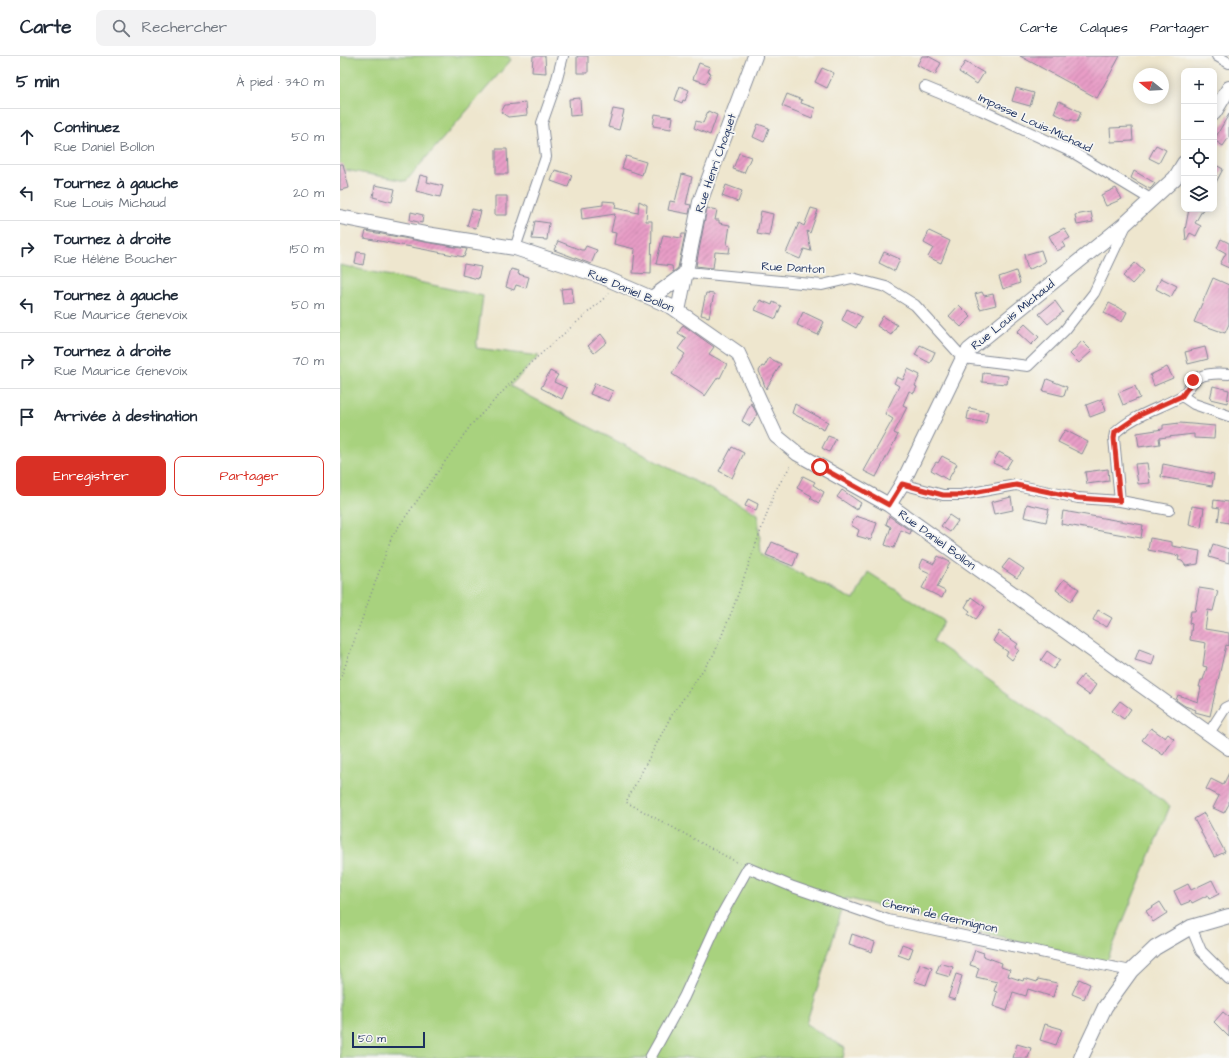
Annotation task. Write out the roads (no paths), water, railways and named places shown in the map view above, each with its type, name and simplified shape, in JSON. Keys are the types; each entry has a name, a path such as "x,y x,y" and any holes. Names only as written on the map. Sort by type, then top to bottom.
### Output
{"street":[{"path":"515,248 546,157 542,123 555,86 563,56"},
{"name":"Rue Henri Choquet","path":"678,310 680,295 687,272 700,202 755,56"},
{"path":"1217,56 1229,63"},
{"name":"Impasse Louis-Michaud","path":"925,87 981,110 1074,153 1152,200"},
{"path":"1217,108 1229,88"},
{"name":"Rue Louis Michaud","path":"889,505 902,484 963,358 969,350 1126,223 1175,178 1181,168"},
{"name":"Rue Daniel Bollon","path":"340,217 426,234 515,248 603,277 678,310 738,353 776,436 798,454 889,505 1229,748"},
{"path":"963,358 1028,366 1066,330 1094,293 1126,223"},
{"path":"652,298 687,272"},
{"name":"Rue Danton","path":"687,272 822,285 852,278 886,287 915,305 963,358"},
{"path":"1120,501 1114,438 1115,432 1140,415 1182,396 1193,380 1208,374 1229,374"},
{"path":"1182,396 1194,404 1229,416"},
{"path":"902,484 943,495 961,495 1016,485 1078,498 1120,501 1169,510"},
{"path":"1209,733 1228,706"},
{"name":"Chemin de Germignon","path":"650,1058 684,997 721,916 748,868 793,887 888,920 1131,972"},
{"path":"1081,1058 1105,1008 1131,972 1155,948 1191,927 1229,916"},
{"path":"1191,927 1201,951 1229,979"}]}
